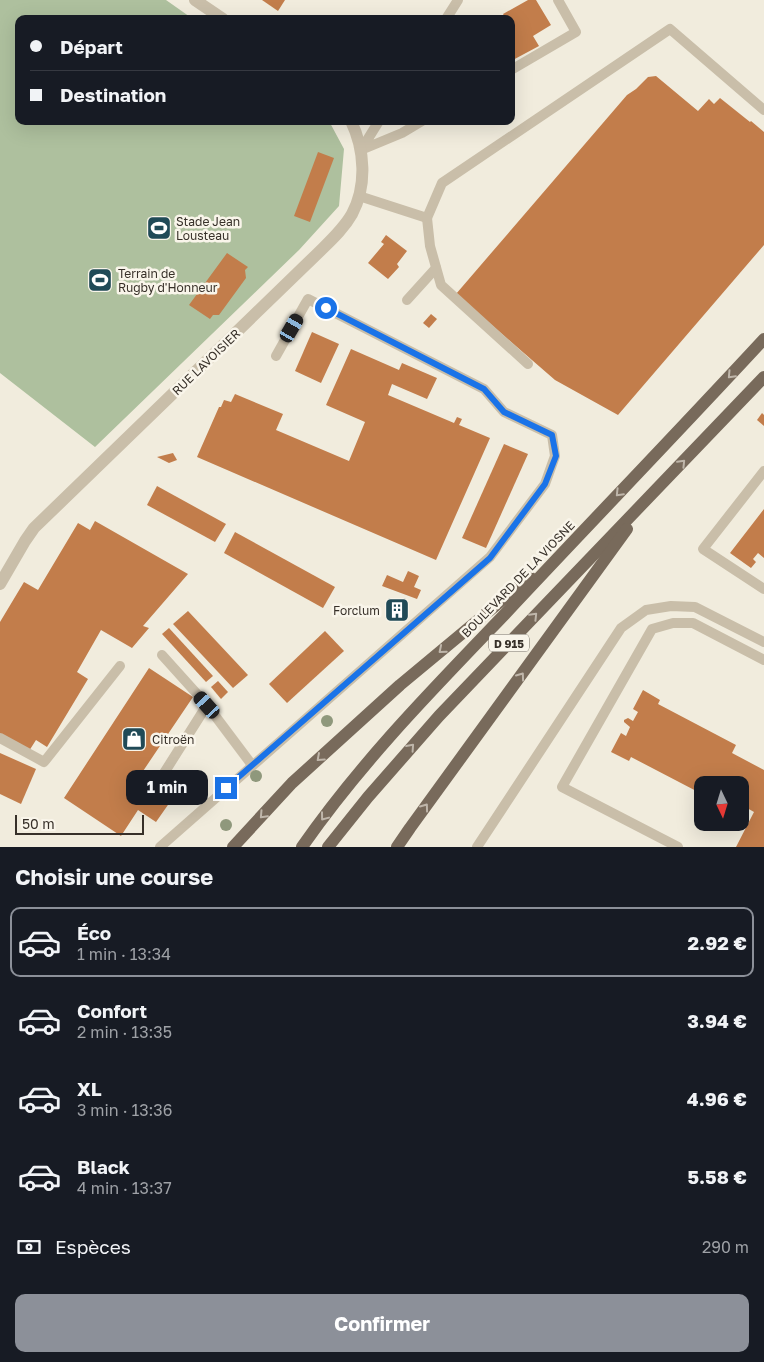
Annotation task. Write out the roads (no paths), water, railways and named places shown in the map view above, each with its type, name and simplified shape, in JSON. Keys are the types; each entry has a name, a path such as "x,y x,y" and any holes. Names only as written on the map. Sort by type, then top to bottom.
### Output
{"main road":[{"name":"BOULEVARD DE LA VIOSNE","path":"302,847 369,760 436,686 764,339"},
{"name":"D 915","path":"328,847 414,744 506,645 764,377"},
{"path":"397,847 654,492"},
{"path":"233,847 292,783 392,692 574,541"}],"street":[{"path":"195,0 217,15"},
{"name":"RUE LAVOISIER","path":"0,584 34,528 342,228 352,214 362,186 361,150 352,125"}],"lane":[{"path":"449,15 458,0"},
{"path":"515,68 576,32 558,0"},
{"path":"528,364 441,285 430,246 427,218 442,183 670,29 764,110"},
{"path":"361,150 377,125"},
{"path":"361,150 402,133 415,125"},
{"path":"359,196 427,218"},
{"path":"407,300 436,268"},
{"path":"160,847 490,558 545,484 556,456 552,435 504,412 484,389 308,299 276,356"},
{"path":"764,471 703,549 764,589"},
{"path":"477,847 622,628 646,610 671,606 695,607 764,642"},
{"path":"678,847 562,786 652,629 673,623 693,623 764,660"},
{"path":"162,655 207,705 252,765"},
{"path":"0,738 44,762 120,666"},
{"path":"159,780 207,705"}],"place":[{"name":"Stade Jean Lousteau","path":"159,228"},
{"name":"Terrain de Rugby d'Honneur","path":"100,280"},
{"name":"Forclum","path":"397,610"},
{"name":"Citroën","path":"134,739"}]}
